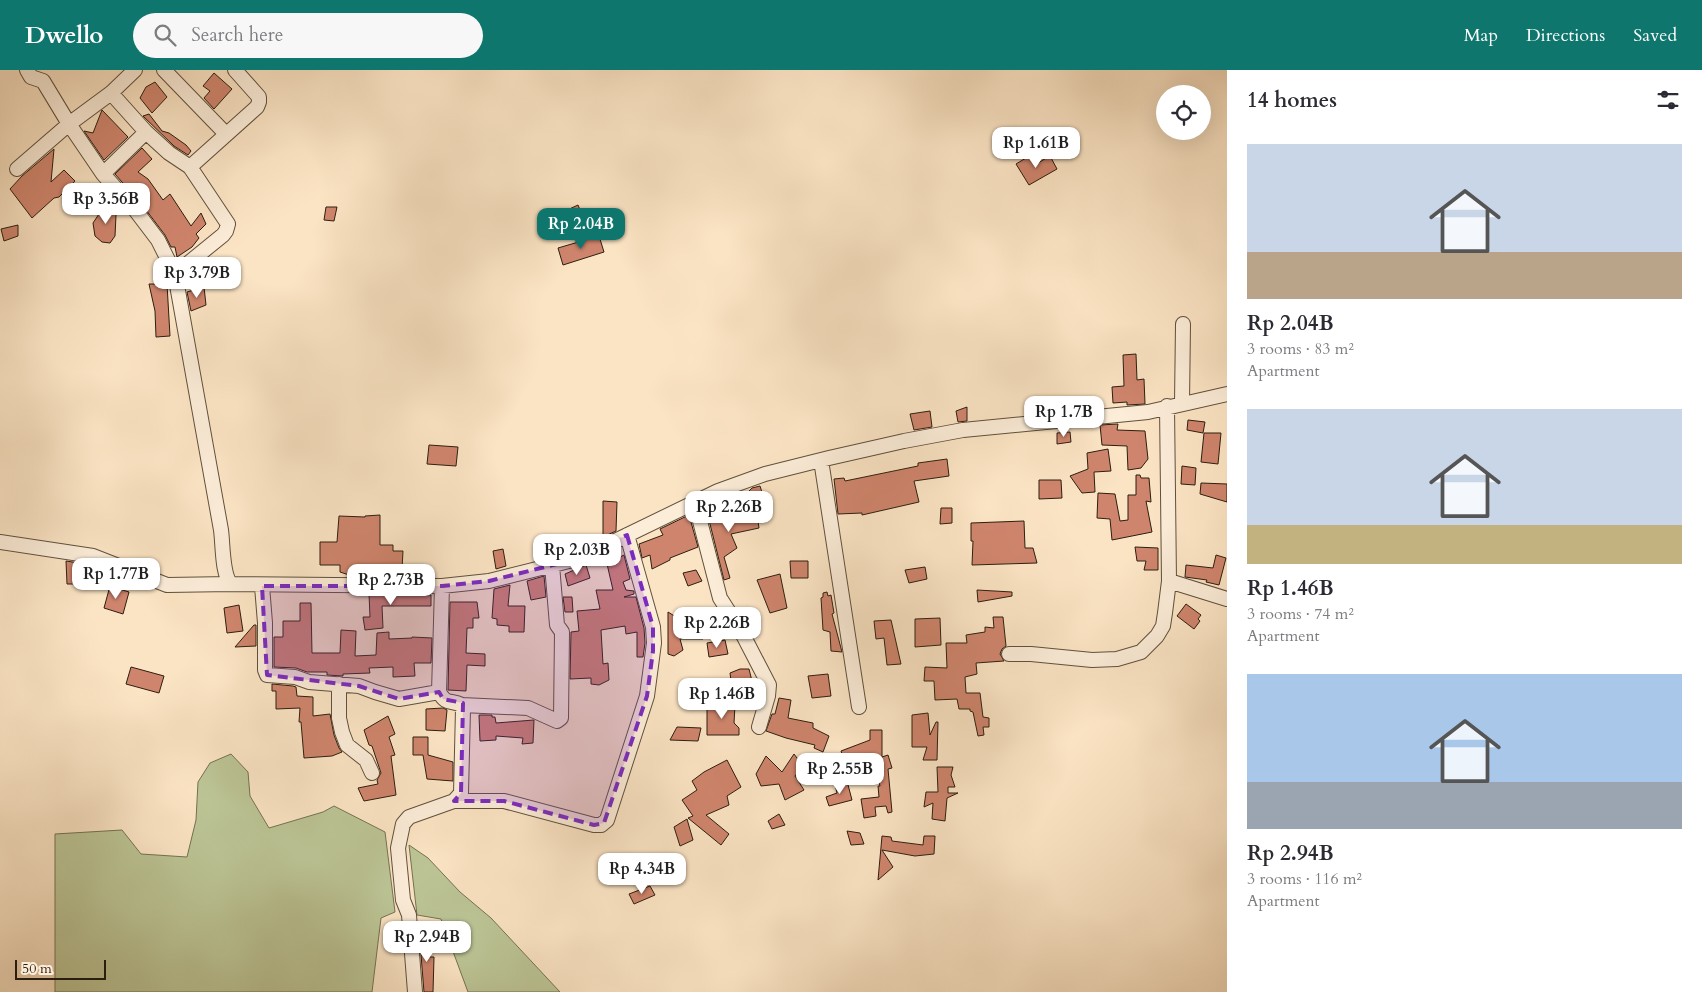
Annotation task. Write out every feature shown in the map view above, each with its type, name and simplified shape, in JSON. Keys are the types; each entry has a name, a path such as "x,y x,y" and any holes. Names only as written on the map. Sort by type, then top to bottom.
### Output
{"street":[{"path":"27,70 31,77 43,81 103,174 136,211 158,240 175,274 221,530 225,572 231,584"},
{"path":"18,169 69,124 111,93 135,70"},
{"path":"164,70 226,134"},
{"path":"190,167 260,102 259,97 252,88 235,70"},
{"path":"111,93 146,132 169,153 190,167 228,224 223,235 175,274"},
{"path":"103,174 146,132"},
{"path":"1182,403 1183,324"},
{"path":"0,542 93,556 167,585 231,584 262,586 344,584 442,586 489,581 569,561 628,535 718,491 765,474 904,441 963,430 1148,412 1167,406 1227,394"},
{"path":"1009,654 1031,654 1092,660 1117,659 1141,652 1157,636 1163,626 1169,581 1167,406"},
{"path":"821,460 859,707"},
{"path":"695,502 720,598 741,631 769,685 768,696 759,727"},
{"path":"415,992 409,915 403,900 400,882 398,848 403,824 412,815 454,801 509,802 594,826 601,825 607,820 647,696 654,651 653,627 628,535"},
{"path":"442,586 439,692 443,699 447,702 462,705 525,708 558,721 560,718 562,632 557,625 552,565"},
{"path":"1169,581 1227,599"},
{"path":"262,586 266,674 295,676 309,682 359,686 399,699 439,692"},
{"path":"339,684 339,718 342,732 348,745 366,760 372,773"},
{"path":"454,801 461,793 462,705"}],"highlighted area":[{"path":"627,535 653,627 653,651 647,696 604,823 594,825 504,801 454,801 461,793 463,703 443,699 439,692 399,699 359,686 267,675 262,586 442,586 489,581 569,561"}],"green space":[{"path":"231,754 248,772 250,796 269,828 323,812 334,806 385,832 395,912 381,918 372,992 55,992 55,834 122,830 141,854 187,857 196,820 198,782 210,763"},
{"path":"409,845 428,858 460,892 491,918 560,992 468,992 441,919 417,915"}],"building":[{"path":"214,73 232,89 214,109 204,98 210,91 203,86"},
{"path":"155,82 167,97 152,113 140,98 146,87"},
{"path":"102,110 128,137 104,160 84,131 93,133"},
{"path":"149,114 162,131 169,133 186,145 191,151 188,155 174,146 143,116"},
{"path":"142,148 152,159 138,172 148,179 163,200 170,194 191,226 201,213 206,224 196,234 199,238 192,247 177,257 175,247 171,247 165,235 143,206 115,174"},
{"path":"54,149 51,182 64,170 75,181 59,197 54,198 32,218 10,189 22,176"},
{"path":"1031,155 1036,164 1050,156 1057,169 1029,185 1016,164"},
{"path":"105,205 113,207 116,215 115,236 110,243 102,242 95,236 93,223"},
{"path":"578,205 583,217 567,223 563,212"},
{"path":"326,207 337,207 334,221 324,220"},
{"path":"18,225 18,236 4,241 1,229"},
{"path":"599,236 604,252 563,265 558,248"},
{"path":"149,284 167,284 170,336 156,337 155,311"},
{"path":"204,287 206,305 191,311 187,292"},
{"path":"1136,354 1137,380 1144,379 1145,404 1127,405 1127,402 1113,403 1112,387 1124,386 1123,355"},
{"path":"967,407 967,421 958,422 956,411"},
{"path":"930,411 932,427 914,430 910,414"},
{"path":"1188,420 1205,422 1203,433 1187,430"},
{"path":"1118,424 1117,430 1145,431 1148,459 1141,468 1128,470 1127,446 1102,445 1100,425"},
{"path":"1070,432 1071,442 1057,444 1057,433"},
{"path":"1204,433 1221,433 1218,464 1201,462"},
{"path":"429,445 458,447 456,466 427,464"},
{"path":"1108,449 1111,471 1094,472 1095,492 1082,493 1070,476 1088,469 1087,453"},
{"path":"947,459 949,476 914,481 919,502 862,515 862,513 838,514 834,479 844,478 845,481 918,466 918,463"},
{"path":"1182,466 1196,468 1195,485 1181,484"},
{"path":"1136,475 1140,475 1141,478 1149,478 1151,502 1146,501 1152,532 1112,540 1110,519 1097,518 1098,493 1115,494 1120,521 1128,520 1128,495 1136,495"},
{"path":"1039,480 1061,480 1062,498 1039,499"},
{"path":"1201,483 1227,484 1227,502 1200,494"},
{"path":"760,486 766,505 751,506 747,493 752,488"},
{"path":"603,501 617,502 616,531 603,537"},
{"path":"731,506 732,519 757,514 759,528 731,534 737,548 724,557 730,578 724,580 708,516 719,511 719,507"},
{"path":"941,508 952,508 952,523 940,524"},
{"path":"380,515 380,545 393,545 393,551 403,551 402,569 379,569 379,577 368,577 368,575 349,575 340,572 340,565 320,565 320,542 337,542 339,516 365,517"},
{"path":"689,515 698,547 670,558 670,560 652,569 650,555 642,558 639,544 663,535 660,529"},
{"path":"1024,521 1025,548 1033,548 1037,563 972,565 973,541 971,541 971,523"},
{"path":"1135,547 1158,548 1158,570 1144,570 1146,561 1137,561"},
{"path":"503,549 506,566 496,569 493,551"},
{"path":"624,555 630,579 623,582 626,590 634,591 634,594 624,597 636,597 644,628 645,643 643,657 637,657 637,632 626,634 625,626 601,630 603,664 608,663 609,680 599,685 591,684 591,678 570,679 571,632 579,631 577,611 600,609 596,590 613,590 607,564"},
{"path":"1216,555 1226,558 1219,585 1206,582 1207,580 1185,577 1186,565 1213,568"},
{"path":"66,561 79,563 80,584 67,584"},
{"path":"790,561 808,561 808,578 791,578"},
{"path":"586,565 590,578 568,586 565,574"},
{"path":"925,567 927,579 909,583 905,570"},
{"path":"696,570 702,581 688,586 683,573"},
{"path":"780,574 787,608 770,613 757,580"},
{"path":"544,576 546,597 531,600 527,581"},
{"path":"510,585 508,606 525,606 524,632 509,632 509,626 497,625 497,619 492,618 494,589"},
{"path":"110,586 129,592 123,614 104,608"},
{"path":"977,590 1012,592 1012,596 978,602"},
{"path":"827,592 828,596 831,595 834,613 832,614 842,652 831,651 830,632 823,630 821,598 823,593"},
{"path":"369,594 431,595 431,606 382,606 383,628 365,630 363,617 370,617"},
{"path":"563,597 572,597 573,612 565,612"},
{"path":"450,602 477,602 479,618 473,618 473,628 467,628 466,653 485,654 485,666 467,665 466,691 448,690"},
{"path":"300,603 311,603 312,653 340,653 341,630 356,631 355,656 376,655 377,633 389,632 389,639 432,638 431,663 414,663 415,676 393,677 393,667 369,668 370,673 343,674 343,676 327,675 327,672 307,672 296,668 274,667 274,637 283,637 283,621 300,621"},
{"path":"1186,604 1201,615 1198,619 1200,621 1194,629 1177,616"},
{"path":"239,605 243,631 227,633 224,608"},
{"path":"668,612 684,622 701,618 703,639 680,639 683,650 674,656 668,654"},
{"path":"993,617 1003,617 1006,646 1000,654 1004,661 976,663 977,674 965,677 966,693 980,693 983,717 989,718 989,727 983,727 984,735 978,736 973,712 970,709 959,709 957,699 935,700 934,681 924,681 925,667 947,668 946,643 967,643 966,635 985,632 985,627 994,628"},
{"path":"940,618 941,645 915,647 915,619"},
{"path":"891,620 901,664 887,665 884,638 876,639 874,621"},
{"path":"256,625 256,646 235,647"},
{"path":"725,640 728,654 709,657 707,643"},
{"path":"131,667 164,676 159,693 126,684"},
{"path":"740,669 749,669 753,685 732,688 730,673"},
{"path":"828,674 831,696 812,698 808,676"},
{"path":"272,684 293,686 296,687 297,696 313,697 313,716 330,714 334,735 342,752 332,756 304,758 301,722 299,722 300,708 276,709 276,691 272,691"},
{"path":"779,698 791,700 788,718 813,723 813,728 829,736 823,752 814,748 815,745 766,731 772,714 775,714"},
{"path":"707,705 735,705 734,723 739,728 739,735 707,735"},
{"path":"443,708 447,710 445,731 426,730 426,709"},
{"path":"928,713 930,735 936,722 938,722 937,760 923,760 927,747 912,747 912,715"},
{"path":"479,715 492,715 492,717 495,717 496,723 534,720 533,743 522,744 523,738 496,736 496,740 480,741"},
{"path":"388,716 395,734 389,737 395,755 391,756 396,795 364,801 358,788 378,784 377,780 381,773 372,746 369,745 364,730"},
{"path":"677,727 701,728 698,741 670,740"},
{"path":"870,730 882,730 882,757 888,755 892,768 888,769 892,812 888,813 886,806 875,807 876,816 864,818 861,799 879,797 878,786 880,786 872,758 847,768 841,751 870,740"},
{"path":"413,737 428,737 428,755 453,762 453,781 427,779 423,755 413,755"},
{"path":"794,754 803,766 795,776 804,790 785,800 779,784 761,786 756,774 766,756 782,772"},
{"path":"727,760 741,787 727,796 729,805 706,815 729,834 721,845 688,818 693,816 682,800 697,790 692,781 704,772"},
{"path":"937,767 953,767 951,775 955,787 948,787 948,793 958,793 947,798 945,821 932,819 933,803 924,807 926,792 938,792"},
{"path":"847,781 852,800 829,806 826,797 837,793 835,785"},
{"path":"779,814 785,825 772,829 768,821"},
{"path":"687,819 693,840 680,846 674,827"},
{"path":"847,831 860,833 864,844 851,845"},
{"path":"882,836 891,837 892,841 923,845 924,836 935,836 934,854 915,856 882,850 893,867 878,880"},
{"path":"650,886 655,895 634,904 629,894"},
{"path":"426,929 429,957 434,957 433,992 424,992 419,930"}]}
